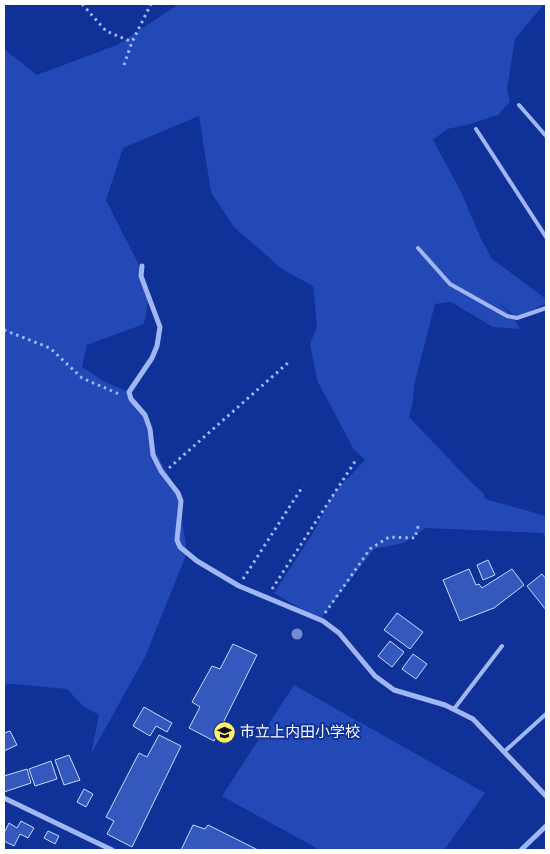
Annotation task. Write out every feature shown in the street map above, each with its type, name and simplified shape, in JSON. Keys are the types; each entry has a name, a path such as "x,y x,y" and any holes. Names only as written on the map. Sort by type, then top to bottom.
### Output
{"street":[{"path":"142,266 141,276 160,327 157,346 152,358 129,392 131,399 145,415 150,429 153,456 163,474 178,493 181,501 177,540 180,547 197,561 239,586 320,620 339,633 375,676 394,690 445,704 473,719 546,796"},
{"path":"4,798 112,850"},
{"path":"521,850 546,826"}],"lane":[{"path":"519,105 546,136"},
{"path":"476,129 546,236"},
{"path":"418,248 450,284 507,316 517,318 546,308"},
{"path":"454,709 502,646"},
{"path":"504,752 546,714"}],"path":[{"path":"82,4 106,31 132,42"},
{"path":"124,65 132,42 151,4"},
{"path":"4,330 50,348 82,378 131,399"},
{"path":"163,474 290,361"},
{"path":"266,598 356,460"},
{"path":"239,586 303,486"},
{"path":"320,620 370,550 388,537 415,538 419,523"}],"shaded area":[{"path":"179,4 544,4 515,39 507,89 510,102 498,115 447,129 433,140 461,192 482,241 492,259 546,299 546,303 517,318 498,302 513,317 520,329 493,327 451,302 435,304 414,385 409,417 483,493 485,499 546,516 546,541 543,533 425,528 404,543 374,549 320,620 274,593 313,533 333,494 365,460 353,448 317,380 310,344 317,327 313,286 282,269 234,227 211,192 199,116 123,148 106,200 139,265 148,302 144,324 87,345 82,367 103,381 129,392 146,418 156,453 178,493 187,553 145,657 91,754 99,715 83,706 67,689 12,684 4,685 4,49 37,75 117,45"},
{"path":"294,685 485,793 444,850 320,850 222,796"}],"building":[{"path":"488,560 495,575 483,580 477,565"},
{"path":"469,569 476,585 479,584 482,588 512,569 524,585 494,608 460,621 443,580"},
{"path":"542,574 546,579 546,610 527,586"},
{"path":"397,613 423,632 410,649 384,630"},
{"path":"390,641 404,652 392,667 378,656"},
{"path":"233,644 257,655 214,741 189,728 200,707 192,702 212,666 220,669"},
{"path":"413,654 427,664 416,679 402,669"},
{"path":"144,707 172,723 167,732 156,726 150,736 133,726"},
{"path":"10,731 17,745 4,751 4,733"},
{"path":"159,735 181,746 132,847 107,834 114,821 106,817 139,753 147,757"},
{"path":"69,755 80,780 64,785 55,760"},
{"path":"51,761 57,779 35,786 29,769"},
{"path":"27,769 31,783 4,792 4,776"},
{"path":"84,789 93,794 86,807 77,802"},
{"path":"21,821 34,828 28,838 20,834 14,846 4,841 4,833 9,823 17,828"},
{"path":"193,825 205,829 208,825 258,850 181,850"},
{"path":"48,831 59,836 55,844 44,838"}],"place":[{"name":"市立上内田小学校","path":"224,732"}]}
